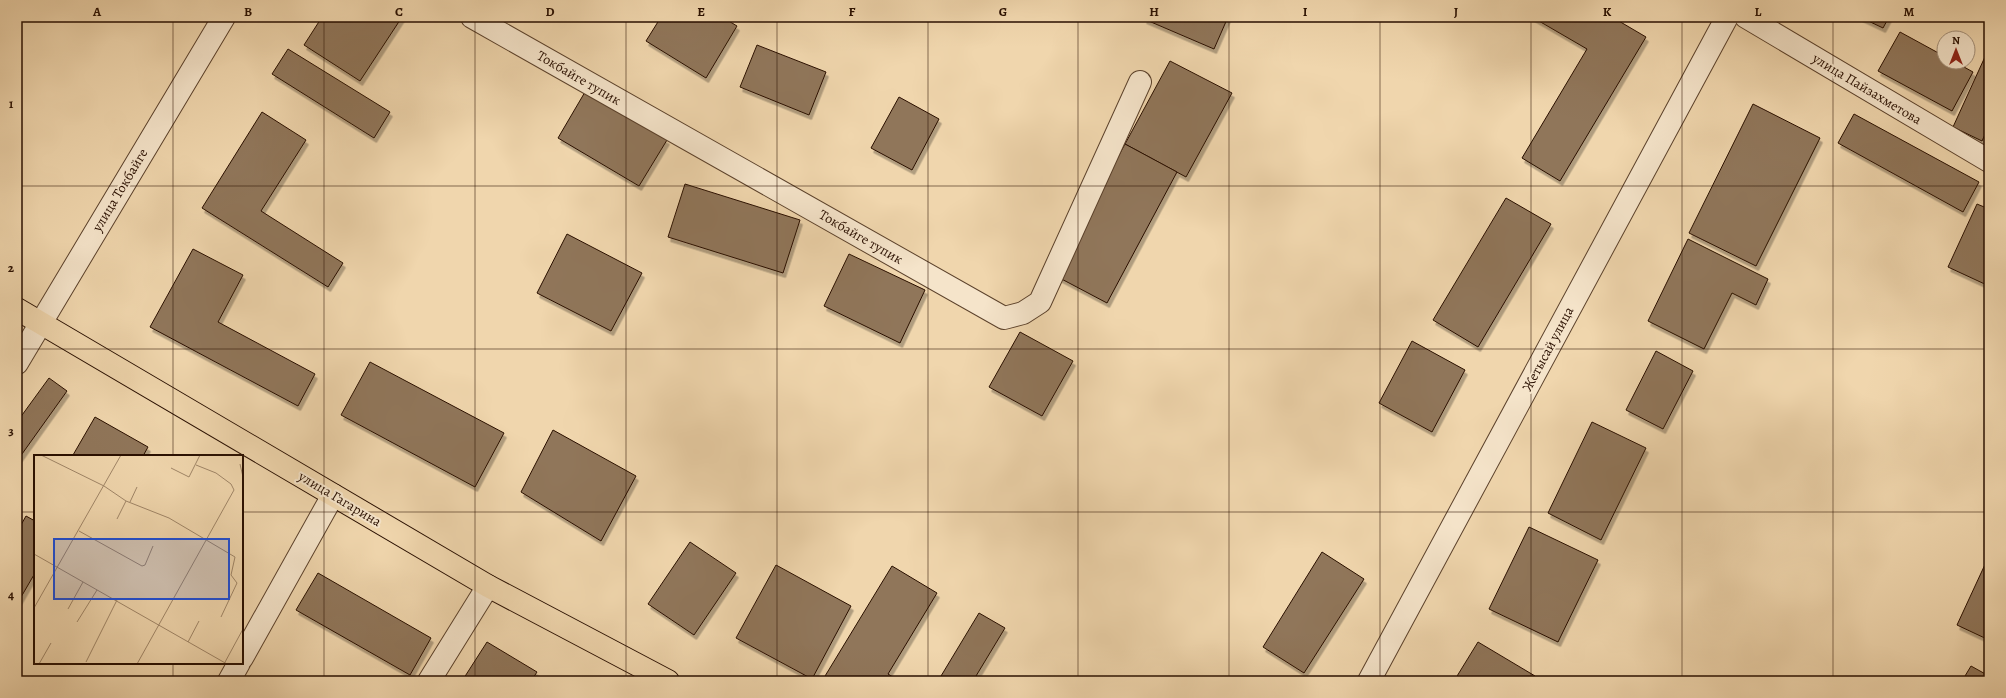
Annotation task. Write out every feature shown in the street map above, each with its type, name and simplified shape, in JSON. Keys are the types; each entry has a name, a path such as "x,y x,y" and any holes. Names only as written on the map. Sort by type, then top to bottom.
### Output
{"main road":[{"name":"улица Гагарина","path":"17,309 488,586 668,681"}],"street":[{"name":"улица Токбайге","path":"17,363 224,17"},
{"name":"Токбайге тупик","path":"472,17 1004,318 1023,313 1040,302 1140,82"},
{"name":"Жетысай улица","path":"1369,681 1727,17"},
{"name":"улица Пайзахметова","path":"1746,17 1989,161"},
{"path":"243,656 333,495"},
{"path":"429,681 488,586"},
{"path":"230,681 238,664"}],"building":[{"path":"322,17 402,17 360,81 304,45"},
{"path":"661,17 722,17 737,26 706,78 646,41"},
{"path":"1145,17 1228,17 1214,49 1144,19"},
{"path":"1532,17 1612,17 1646,37 1560,181 1522,158 1587,49"},
{"path":"1860,17 1889,17 1883,28"},
{"path":"1900,32 1936,52 1936,70 1969,70 1973,72 1952,111 1878,71"},
{"path":"757,45 826,72 809,115 740,87"},
{"path":"1989,48 1989,126 1982,141 1953,127"},
{"path":"288,49 390,112 374,138 272,74"},
{"path":"1170,61 1232,93 1186,177 1125,144"},
{"path":"585,92 667,140 639,186 558,138"},
{"path":"899,97 939,119 912,170 871,148"},
{"path":"1753,104 1820,138 1756,266 1689,233"},
{"path":"262,112 306,140 261,211 343,263 328,287 202,208"},
{"path":"1854,114 1979,182 1963,212 1838,143"},
{"path":"1125,144 1177,172 1107,303 1054,275"},
{"path":"685,184 800,220 783,273 668,237"},
{"path":"1506,198 1551,224 1478,347 1433,320"},
{"path":"1977,204 1989,209 1989,286 1948,267"},
{"path":"567,234 642,273 611,331 537,293"},
{"path":"1688,239 1768,279 1756,305 1732,293 1704,349 1648,321"},
{"path":"193,249 243,275 218,322 315,374 298,406 150,327"},
{"path":"849,254 925,290 900,343 824,306"},
{"path":"1020,332 1073,361 1042,416 989,387"},
{"path":"1412,341 1465,370 1432,432 1379,403"},
{"path":"1656,351 1693,371 1663,429 1626,410"},
{"path":"370,362 504,433 475,487 341,415"},
{"path":"49,378 67,391 17,461 17,422"},
{"path":"95,417 148,447 144,455 73,455"},
{"path":"1592,422 1646,448 1601,540 1548,513"},
{"path":"553,430 636,476 601,541 521,492"},
{"path":"26,516 34,520 34,575 17,604 17,532"},
{"path":"1529,527 1598,560 1558,642 1489,609"},
{"path":"690,542 736,573 694,635 648,604"},
{"path":"1322,552 1364,579 1304,673 1263,647"},
{"path":"1989,558 1989,640 1957,625"},
{"path":"776,565 851,606 812,679 736,638"},
{"path":"892,566 937,593 888,674 899,681 822,681"},
{"path":"318,573 431,638 410,675 296,610"},
{"path":"979,613 1005,628 973,681 938,681"},
{"path":"487,642 537,672 531,681 462,681"},
{"path":"1478,642 1535,676 1532,681 1454,681"},
{"path":"1971,666 1989,676 1989,681 1962,681"},
{"path":"1175,677 1182,681 1173,681"}]}
